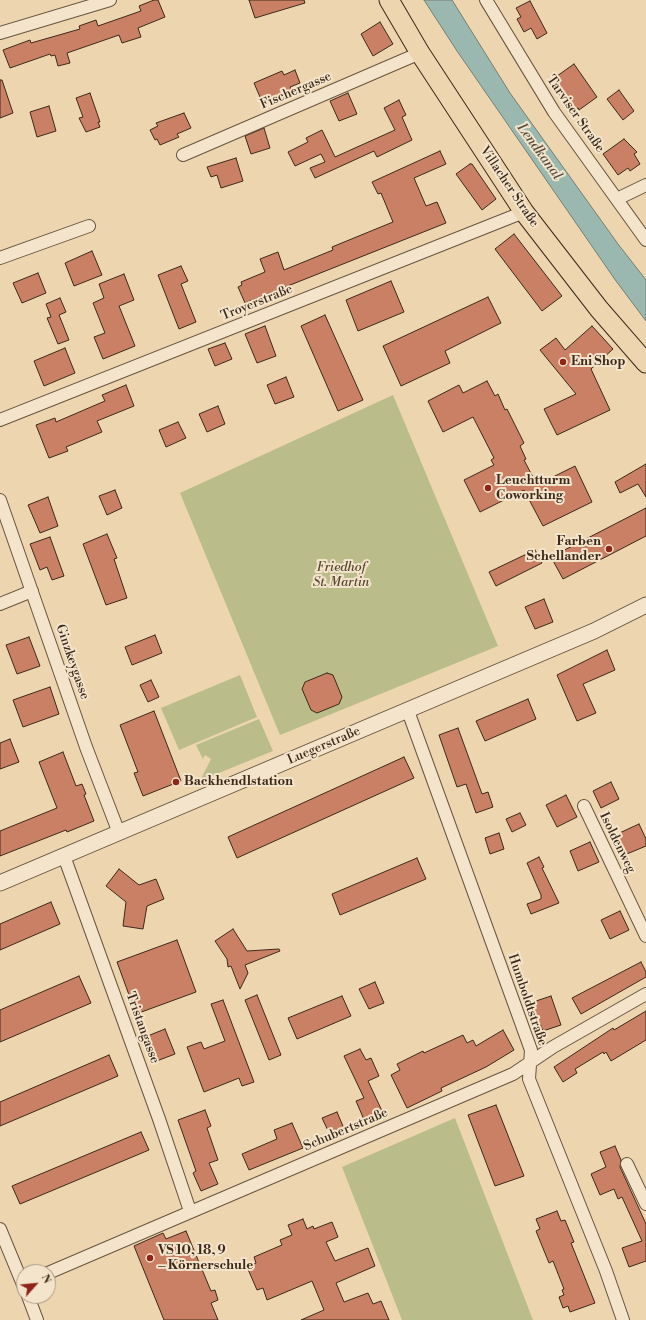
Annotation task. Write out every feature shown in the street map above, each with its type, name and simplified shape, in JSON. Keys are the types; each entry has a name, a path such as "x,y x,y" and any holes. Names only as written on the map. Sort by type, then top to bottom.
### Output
{"main road":[{"name":"Villacher Straße","path":"389,0 420,53 524,212 599,309 646,363"}],"street":[{"path":"0,33 110,0"},
{"name":"Tarviser Straße","path":"486,0 554,112 646,240"},
{"name":"Fischergasse","path":"183,156 420,53"},
{"path":"618,199 646,185"},
{"name":"Troyerstraße","path":"0,420 524,212"},
{"path":"0,258 89,226"},
{"name":"Ginzkeygasse","path":"0,500 86,747 119,833"},
{"path":"0,604 32,591"},
{"name":"Luegerstraße","path":"0,883 594,631 646,605"},
{"name":"Humboldtstraße","path":"408,711 531,1050 529,1079 606,1270 623,1320"},
{"name":"Isoldenweg","path":"584,806 646,936"},
{"name":"Tristangasse","path":"64,856 159,1119 190,1211"},
{"name":"Schubertstraße","path":"56,1270 190,1211 500,1080 530,1063 553,1047 646,994"},
{"path":"627,1164 646,1204"},
{"path":"0,1229 16,1266"},
{"path":"31,1304 37,1320"}],"green space":[{"name":"Friedhof St. Martin","path":"393,395 498,646 280,735 180,493"},
{"path":"240,675 257,717 179,750 161,708"},
{"path":"259,719 273,751 204,779 202,777 211,759 205,755 203,759 196,745"},
{"path":"455,1118 533,1320 402,1320 342,1167"}],"water":[{"name":"Lendkanal","path":"424,0 452,0 510,93 618,244 646,280 646,321 616,281 457,51"}],"building":[{"path":"154,0 158,0 165,17 138,28 141,37 122,43 119,35 67,53 70,63 58,66 55,55 51,56 50,54 10,68 3,50 30,40 31,43 80,29 79,26 96,20 98,26 141,11 139,6"},
{"path":"249,0 304,0 305,3 255,18"},
{"path":"530,1 547,33 537,39 531,28 524,32 517,19 521,17 516,8"},
{"path":"380,22 393,44 373,56 361,34"},
{"path":"574,64 597,97 579,110 578,108 572,112 550,81"},
{"path":"295,70 300,83 290,87 292,91 263,104 254,83 282,71 284,75"},
{"path":"0,80 2,80 13,113 0,118"},
{"path":"619,90 634,111 623,120 607,99"},
{"path":"90,93 100,122 98,122 100,127 86,132 79,118 83,117 76,98"},
{"path":"348,93 357,114 339,121 330,101"},
{"path":"399,100 406,115 402,117 412,140 377,157 374,151 315,178 310,168 325,162 321,154 295,166 288,152 308,142 306,138 322,130 335,157 395,130 384,108"},
{"path":"49,106 56,131 37,137 30,112"},
{"path":"184,113 191,128 177,134 179,137 160,145 157,139 155,140 150,130 158,126 156,123"},
{"path":"264,128 270,148 251,154 245,136"},
{"path":"624,139 637,152 634,154 640,164 630,171 628,168 618,175 603,154"},
{"path":"440,151 446,164 414,178 426,206 437,202 446,223 245,303 238,287 242,285 241,282 265,272 260,259 278,252 284,270 333,250 332,247 393,222 381,193 378,194 372,182"},
{"path":"236,158 243,181 221,188 217,175 211,177 207,167"},
{"path":"472,164 496,199 482,210 456,174"},
{"path":"514,234 562,296 542,311 495,249"},
{"path":"92,251 102,275 74,286 65,263"},
{"path":"181,266 188,281 181,284 196,322 179,329 158,275"},
{"path":"38,273 46,293 22,303 13,283"},
{"path":"124,274 134,300 119,306 135,346 103,359 94,337 105,333 93,303 104,298 99,284"},
{"path":"391,281 404,312 358,331 346,300"},
{"path":"488,297 501,323 445,351 450,363 401,386 383,346"},
{"path":"60,298 66,312 59,315 69,340 58,344 47,318 51,317 46,304"},
{"path":"325,315 363,400 338,411 301,326"},
{"path":"265,326 276,356 257,363 245,334"},
{"path":"592,326 613,349 591,369 610,410 557,435 544,409 576,394 540,350 556,338 565,350"},
{"path":"225,343 232,359 215,366 208,349"},
{"path":"65,348 75,373 44,386 34,361"},
{"path":"286,377 294,397 275,404 267,385"},
{"path":"487,381 495,396 498,394 505,410 507,409 524,443 520,446 526,459 524,460 537,485 575,466 592,502 543,526 524,490 480,512 464,480 494,465 491,460 494,458 473,417 443,432 428,401 459,385 463,393"},
{"path":"126,385 134,406 97,421 102,432 66,447 68,451 49,458 36,425 55,418 56,422 105,401 102,395"},
{"path":"218,406 225,424 207,432 199,414"},
{"path":"178,422 186,438 166,447 159,430"},
{"path":"646,464 646,497 638,484 620,493 615,482"},
{"path":"115,490 122,508 107,515 99,496"},
{"path":"48,497 58,526 40,533 28,505"},
{"path":"646,508 646,536 563,579 551,557"},
{"path":"107,534 117,558 114,559 127,598 106,605 83,544"},
{"path":"50,537 64,576 52,580 47,567 40,570 30,544"},
{"path":"535,550 542,563 496,586 489,572"},
{"path":"544,599 553,622 535,629 525,607"},
{"path":"155,635 162,653 132,665 125,647"},
{"path":"29,637 40,666 17,674 6,645"},
{"path":"607,650 615,670 583,684 596,713 577,721 557,675"},
{"path":"327,673 333,675 342,697 339,704 317,713 311,710 302,689 305,682"},
{"path":"151,680 159,697 148,702 140,685"},
{"path":"50,687 59,714 23,727 13,700"},
{"path":"528,699 536,719 485,741 476,721"},
{"path":"154,711 181,781 143,796 134,773 138,772 120,725"},
{"path":"458,728 482,794 488,792 493,807 476,813 466,784 457,787 439,735"},
{"path":"10,739 19,762 0,769 0,743"},
{"path":"63,752 76,786 82,784 86,794 84,795 94,821 67,832 66,830 0,856 0,831 57,808 39,762"},
{"path":"404,757 414,778 237,858 228,837"},
{"path":"611,782 619,799 601,808 593,791"},
{"path":"566,795 577,817 557,827 546,805"},
{"path":"520,813 526,825 512,832 506,819"},
{"path":"639,824 646,839 646,846 622,856 613,836"},
{"path":"499,833 504,849 490,854 485,838"},
{"path":"590,842 599,862 578,871 570,851"},
{"path":"539,857 544,867 542,868 559,903 531,914 527,904 541,899 541,895 527,863"},
{"path":"417,858 426,879 340,915 332,894"},
{"path":"119,869 139,885 156,879 164,899 147,906 143,929 123,926 126,902 106,886"},
{"path":"51,902 60,924 0,950 0,924"},
{"path":"620,911 629,930 610,939 601,920"},
{"path":"233,929 247,951 279,949 280,951 245,965 248,973 240,989 231,966 228,967 227,959 215,941"},
{"path":"177,940 196,992 136,1014 117,962"},
{"path":"641,962 646,972 646,977 581,1014 572,998"},
{"path":"79,976 91,1003 0,1042 0,1010"},
{"path":"375,982 384,1003 369,1009 359,989"},
{"path":"257,995 281,1055 269,1060 245,1000"},
{"path":"342,996 351,1016 297,1039 288,1018"},
{"path":"551,996 561,1025 543,1031 540,1024 538,1025 530,1003"},
{"path":"223,1000 254,1082 242,1086 239,1078 204,1092 187,1047 201,1042 204,1049 225,1041 211,1004"},
{"path":"646,1011 646,1040 611,1061 606,1052 604,1054 603,1052 575,1069 577,1073 563,1082 554,1067 613,1028 614,1030"},
{"path":"165,1029 175,1054 154,1062 145,1037"},
{"path":"503,1030 514,1050 486,1067 441,1088 442,1091 407,1108 391,1075 400,1070 397,1064 423,1051 424,1053 463,1035 467,1043 473,1040 476,1046"},
{"path":"360,1049 366,1060 371,1058 379,1076 368,1081 383,1113 365,1122 356,1101 364,1098 344,1056"},
{"path":"109,1055 118,1076 0,1126 0,1102"},
{"path":"496,1105 524,1176 495,1186 468,1115"},
{"path":"205,1110 211,1126 207,1128 218,1160 209,1163 218,1184 201,1191 193,1173 196,1171 178,1120"},
{"path":"337,1112 345,1131 331,1137 322,1118"},
{"path":"292,1123 303,1148 249,1170 242,1154 277,1139 274,1130"},
{"path":"141,1132 149,1150 20,1204 12,1186"},
{"path":"615,1146 621,1160 620,1167 646,1224 646,1261 629,1267 622,1248 642,1241 622,1197 618,1199 614,1189 600,1195 591,1174 606,1167 600,1152"},
{"path":"557,1211 561,1221 565,1220 574,1242 571,1243 595,1303 570,1312 568,1306 563,1308 559,1297 564,1295 562,1290 564,1289 553,1261 549,1263 536,1231 540,1229 536,1219"},
{"path":"303,1219 307,1229 313,1226 314,1229 332,1222 338,1237 326,1242 335,1261 368,1248 375,1266 336,1283 344,1302 368,1293 373,1304 381,1301 389,1320 301,1320 324,1310 312,1281 267,1300 263,1288 257,1290 247,1267 256,1263 254,1257 282,1245 280,1240 292,1235 288,1225"},
{"path":"186,1231 211,1291 215,1290 218,1300 211,1303 218,1320 164,1320 134,1246 163,1233 166,1239"}],"place":[{"name":"Eni Shop","path":"563,362"},
{"name":"Leuchtturm Coworking","path":"488,488"},
{"name":"Farben Schellander","path":"609,549"},
{"name":"Backhendlstation","path":"176,782"},
{"name":"VS 10, 18, 9 – Körnerschule","path":"150,1258"}]}
